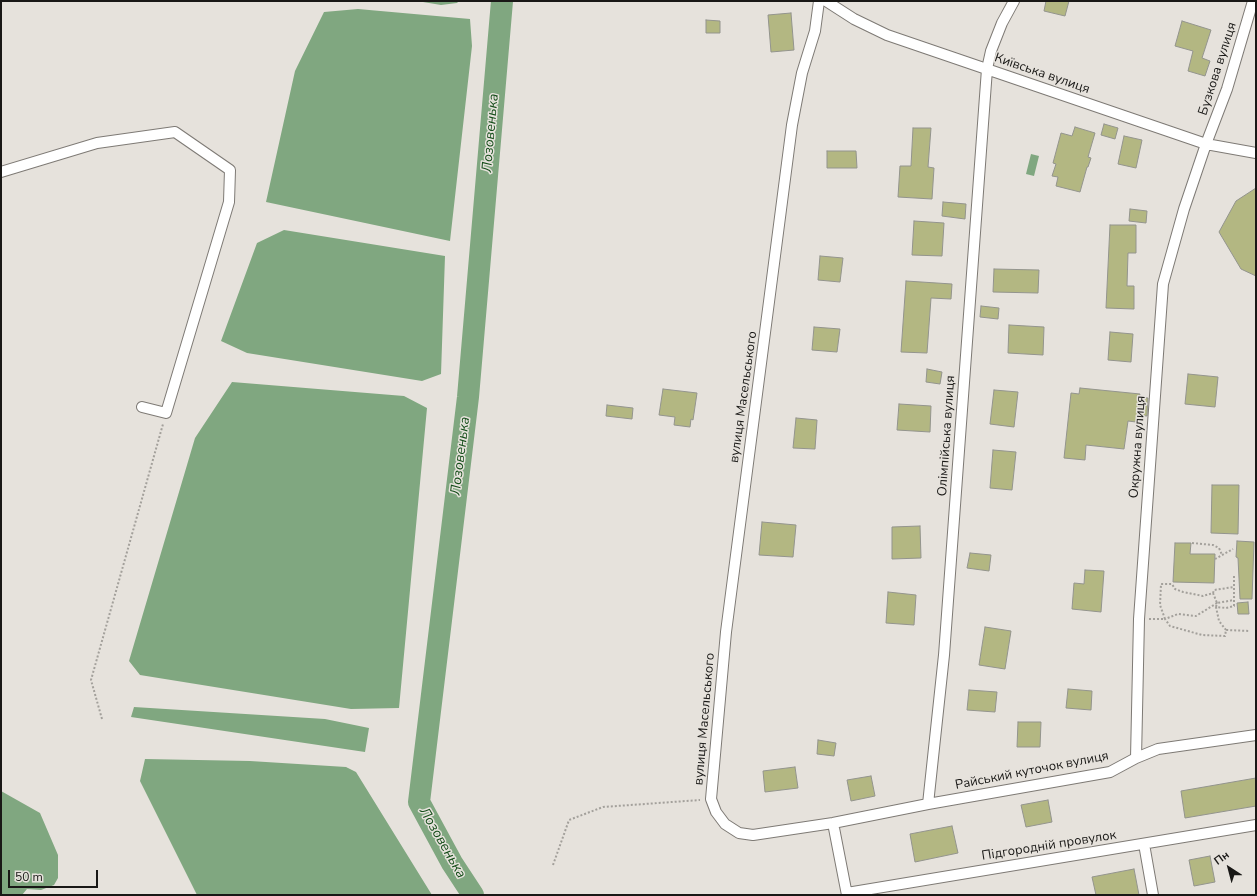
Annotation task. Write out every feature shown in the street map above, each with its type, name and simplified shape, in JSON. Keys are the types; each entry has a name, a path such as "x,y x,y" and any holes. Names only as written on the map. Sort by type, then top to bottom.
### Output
{"street":[{"name":"вулиця Масельського","path":"711,799 726,632 771,298 778,225 802,73 815,31 819,1"},
{"name":"Київська вулиця","path":"826,1 854,19 887,35 1206,144 1256,153"},
{"name":"Олімпійська вулиця","path":"928,804 944,655 987,69 1002,23 1014,1"},
{"name":"Бузкова вулиця","path":"1206,144 1227,89 1253,1"},
{"path":"1,172 97,143 174,132 230,170 229,202 166,413 142,406"},
{"name":"Окружна вулиця","path":"1136,758 1139,619 1163,284 1184,209 1206,144"},
{"name":"Райський куточок вулиця","path":"711,799 716,812 725,824 739,833 753,836 833,823 928,804 1110,772 1136,758 1158,749 1256,735"},
{"path":"833,823 847,894"},
{"name":"Підгородній провулок","path":"847,894 1256,825"},
{"path":"1144,844 1153,895"}],"path":[{"path":"102,719 91,680 166,413"},
{"path":"1192,543 1213,545 1219,548 1222,555"},
{"path":"1215,559 1233,549"},
{"path":"1216,608 1234,606 1234,574"},
{"path":"1226,630 1225,636 1202,635 1170,626 1165,619 1160,605 1161,584 1172,584 1175,589 1194,596 1203,596 1213,593 1214,590 1234,587"},
{"path":"1213,593 1217,602 1216,608 1219,621 1223,628 1226,630 1250,631"},
{"path":"1139,619 1165,619 1178,614 1196,616 1217,602 1234,600"},
{"path":"553,865 569,820 603,807 661,804 711,799"}],"shaded area":[{"path":"417,1 459,1 457,3 441,5"},
{"path":"358,9 470,19 472,46 450,241 266,202 295,71 324,12"},
{"path":"1031,154 1039,156 1034,176 1026,174"},
{"path":"284,230 445,256 441,374 422,381 247,353 221,341 257,243"},
{"path":"232,382 404,396 427,408 399,708 351,709 140,675 129,661 195,438"},
{"path":"134,707 325,719 369,728 365,752 131,717"},
{"path":"145,759 250,761 346,767 356,772 432,895 197,895 140,781"},
{"path":"1,791 40,813 58,855 58,878 54,885 41,890 27,889 22,895 1,895"}],"building":[{"path":"1046,1 1069,1 1065,16 1044,11"},
{"path":"791,13 794,50 771,52 768,15"},
{"path":"706,20 720,21 720,33 706,33"},
{"path":"1182,21 1211,30 1202,58 1210,61 1205,76 1188,71 1193,51 1175,46"},
{"path":"1104,124 1118,128 1115,139 1101,135"},
{"path":"1075,127 1095,133 1088,157 1091,158 1080,192 1056,186 1058,177 1052,176 1056,164 1053,163 1061,133 1072,136"},
{"path":"913,128 931,128 928,167 934,168 932,199 898,197 900,166 911,166"},
{"path":"1124,136 1142,140 1136,168 1118,164"},
{"path":"827,151 856,151 857,168 827,168"},
{"path":"1256,188 1256,276 1241,269 1219,232 1236,201"},
{"path":"943,202 966,204 965,219 942,216"},
{"path":"1130,209 1147,211 1146,223 1129,221"},
{"path":"914,221 944,223 942,256 912,255"},
{"path":"1110,225 1136,225 1136,253 1128,253 1127,286 1134,286 1134,309 1106,308"},
{"path":"820,256 843,258 840,282 818,280"},
{"path":"994,269 1039,270 1038,293 993,292"},
{"path":"906,281 952,284 951,299 931,298 927,353 901,352"},
{"path":"981,306 999,308 998,319 980,317"},
{"path":"1009,325 1044,327 1043,355 1008,353"},
{"path":"814,327 840,329 837,352 812,350"},
{"path":"1110,332 1133,334 1131,362 1108,360"},
{"path":"927,369 942,372 940,384 926,382"},
{"path":"1188,374 1218,377 1215,407 1185,404"},
{"path":"1080,388 1140,394 1139,397 1148,398 1147,416 1137,415 1136,422 1128,421 1124,449 1086,445 1085,460 1064,458 1071,393 1079,394"},
{"path":"663,389 697,393 693,420 691,419 690,427 674,425 675,417 659,415"},
{"path":"994,390 1018,392 1014,427 990,424"},
{"path":"899,404 931,406 930,432 897,430"},
{"path":"607,405 633,408 632,419 606,416"},
{"path":"796,418 817,420 815,449 793,448"},
{"path":"993,450 1016,452 1012,490 990,488"},
{"path":"1212,485 1239,485 1238,534 1211,533"},
{"path":"762,522 796,525 793,557 759,555"},
{"path":"920,526 921,558 892,559 892,527"},
{"path":"1237,541 1254,542 1252,599 1240,599 1238,558 1236,557"},
{"path":"1175,543 1191,543 1190,554 1215,554 1214,583 1173,582"},
{"path":"970,553 991,555 989,571 967,568"},
{"path":"1085,570 1104,571 1101,612 1072,609 1074,583 1084,584"},
{"path":"888,592 916,595 914,625 886,623"},
{"path":"1248,602 1249,614 1238,614 1237,603"},
{"path":"985,627 1011,631 1005,669 979,665"},
{"path":"1068,689 1092,691 1091,710 1066,708"},
{"path":"969,690 997,692 995,712 967,710"},
{"path":"1018,722 1041,722 1040,747 1017,747"},
{"path":"818,740 836,743 834,756 817,754"},
{"path":"795,767 798,788 765,792 763,771"},
{"path":"871,776 875,796 851,801 847,780"},
{"path":"1256,778 1256,806 1185,818 1181,791"},
{"path":"1048,800 1052,822 1026,827 1021,805"},
{"path":"952,826 958,853 915,862 910,834"},
{"path":"1210,856 1215,882 1194,886 1189,860"},
{"path":"1134,869 1139,895 1096,895 1092,877"}],"waterway":[{"name":"Лозовенька","path":"473,895 452,863 419,802 468,397 502,1"}]}
